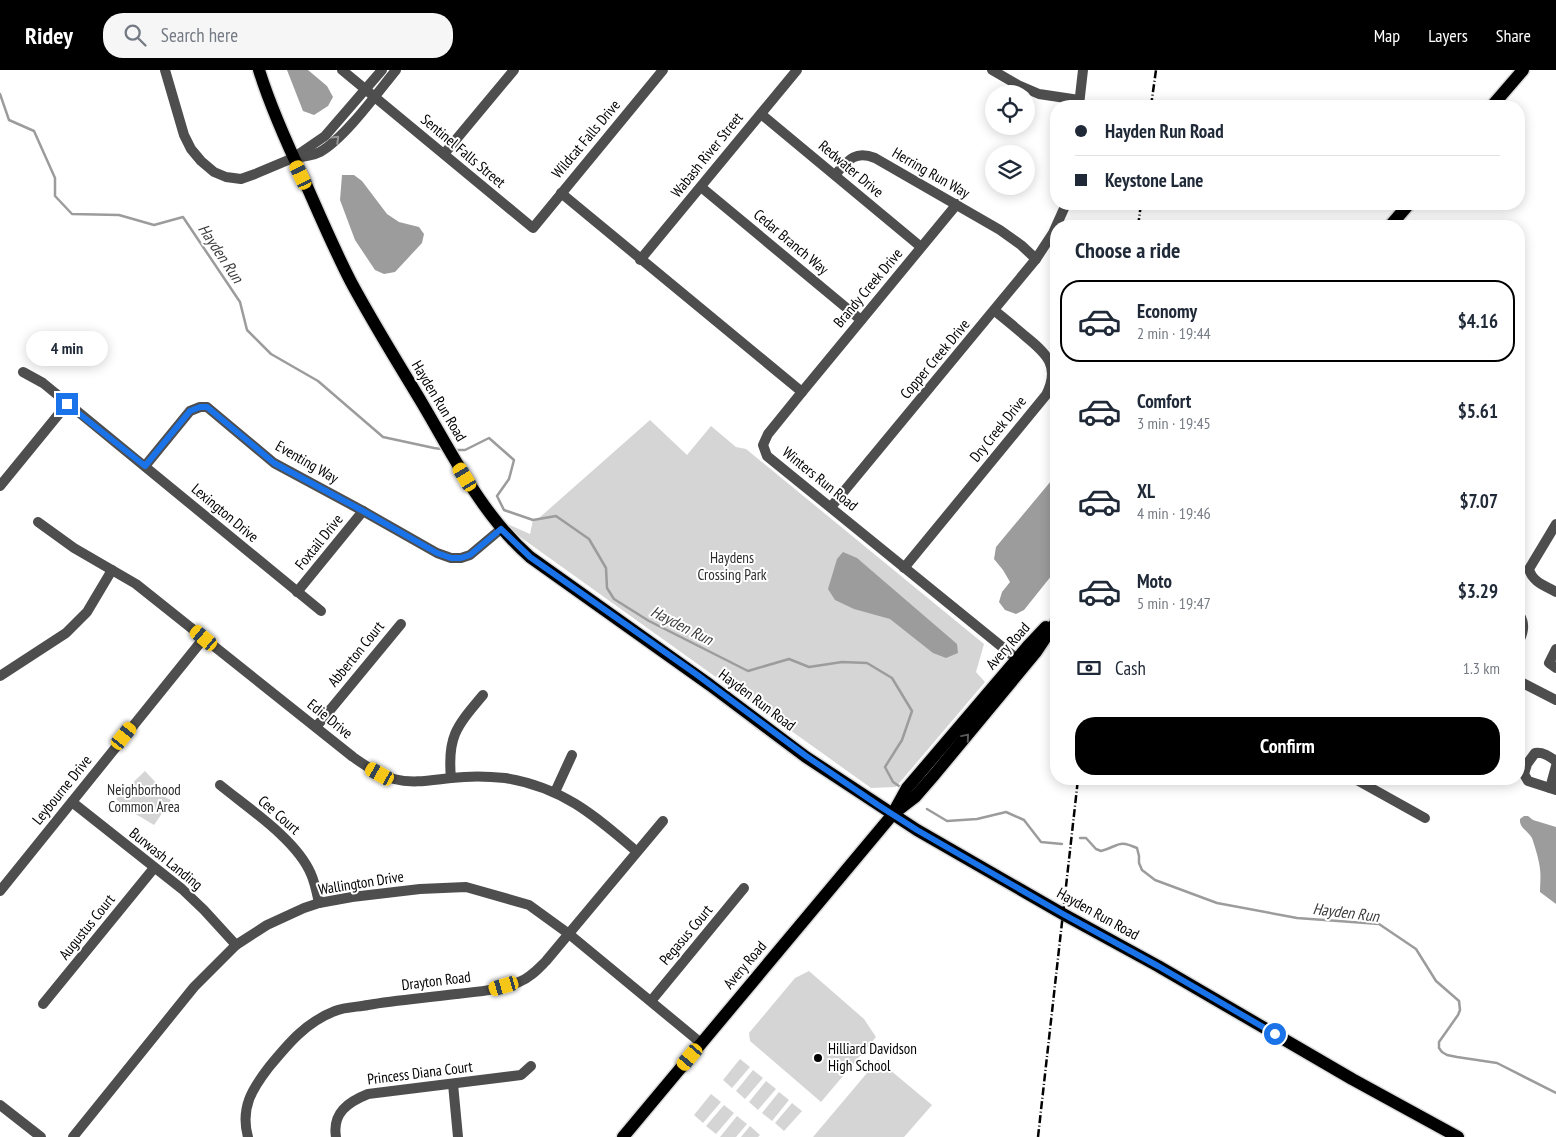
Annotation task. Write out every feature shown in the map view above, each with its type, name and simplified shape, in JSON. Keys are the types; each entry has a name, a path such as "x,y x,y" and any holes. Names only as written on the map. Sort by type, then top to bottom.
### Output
{"main road":[{"name":"Hayden Run Road","path":"259,70 293,158 352,284 481,503 501,529 530,557 710,684 806,756 893,814 1063,914 1158,966 1352,1079 1458,1137"},
{"path":"1497,100 1523,70"},
{"path":"1395,220 1404,210"},
{"name":"Avery Road","path":"623,1137 893,814 908,788 1028,646 1050,624"},
{"name":"Avery Road","path":"893,814 915,797 935,774 1036,652 1050,631"}],"street":[{"path":"165,70 184,135 192,149 210,169 226,177 241,178 256,174 293,158 325,136 382,70"},
{"name":"Sentinel Falls Street","path":"342,70 533,228"},
{"path":"293,158 314,154 328,146 347,128 396,70"},
{"path":"444,154 514,70"},
{"name":"Wildcat Falls Drive","path":"533,228 663,70"},
{"name":"Wabash River Street","path":"640,260 797,70"},
{"path":"992,70 1018,85 1039,94 1066,100"},
{"path":"1079,100 1083,70"},
{"name":"Redwater Drive","path":"761,114 921,247"},
{"name":"Herring Run Way","path":"835,175 850,158 858,155 868,155 876,158 1000,230 1021,245 1036,260"},
{"name":"Cedar Branch Way","path":"701,187 861,320"},
{"path":"561,193 802,392"},
{"name":"Brandy Creek Drive","path":"802,392 957,204"},
{"name":"Copper Creek Drive","path":"831,507 1036,260 1050,238"},
{"name":"Dry Creek Drive","path":"994,311 1042,351 1050,364"},
{"name":"Lexington Drive","path":"23,372 43,383 321,612"},
{"name":"Dry Creek Drive","path":"904,568 1046,395 1050,387"},
{"name":"Winters Run Road","path":"802,392 768,434 762,445 768,456 1017,659"},
{"path":"0,486 67,404"},
{"name":"Eventing Way","path":"145,466 190,411 200,407 207,407 274,463 437,553 451,558 461,558 470,555 501,529"},
{"name":"Foxtail Drive","path":"297,592 363,511"},
{"name":"Edie Drive","path":"38,522 74,548 136,584 366,766 380,774 394,779 410,781 485,776 528,783 568,798 636,851"},
{"path":"1555,530 1529,569 1530,576 1534,580 1556,592"},
{"path":"0,676 66,633 87,612 112,570"},
{"name":"Abberton Court","path":"316,727 401,624"},
{"name":"Leybourne Drive","path":"0,890 204,638"},
{"path":"1556,649 1549,663 1556,668"},
{"path":"1525,684 1556,700"},
{"path":"451,778 450,754 452,740 466,715 483,695"},
{"path":"1525,771 1527,764 1535,753 1539,752 1547,755 1556,761"},
{"path":"555,792 572,755"},
{"path":"1525,776 1528,780 1553,789 1556,766"},
{"name":"Cee Court","path":"220,785 287,840 300,855 310,873 320,904"},
{"path":"1366,785 1425,818"},
{"name":"Burwash Landing","path":"72,802 182,889 236,945"},
{"name":"Drayton Road","path":"248,1137 246,1108 255,1085 288,1044 309,1025 336,1011 489,990 520,982 534,972 569,934 636,851 663,821"},
{"name":"Augustus Court","path":"43,1004 154,868"},
{"name":"Wallington Drive","path":"73,1137 194,987 236,945 267,925 304,908 352,897 466,887 529,906 569,934 701,1043"},
{"name":"Pegasus Court","path":"651,1001 744,888"},
{"name":"Princess Diana Court","path":"336,1137 337,1119 342,1110 353,1100 368,1094 521,1075 531,1066"},
{"path":"453,1084 458,1137"},
{"path":"0,1105 41,1137"}],"green space":[{"name":"Haydens Crossing Park","path":"650,420 687,455 711,426 736,447 746,449 984,644 976,672 985,682 896,787 871,788 509,529 505,523 530,534 533,520 539,518"},
{"name":"Neighborhood Common Area","path":"145,771 160,787 161,795 171,800 154,825 129,810 116,799"},
{"path":"809,971 864,1019 876,1037 821,1102 750,1041 749,1033 795,978"},
{"path":"740,1059 750,1067 732,1088 723,1080"},
{"path":"878,1060 932,1105 904,1137 813,1137"},
{"path":"753,1070 763,1078 745,1099 736,1091"},
{"path":"766,1081 776,1089 758,1110 749,1102"},
{"path":"779,1092 789,1100 772,1121 762,1113"},
{"path":"711,1094 721,1102 703,1123 694,1115"},
{"path":"792,1103 802,1111 784,1131 775,1123"},
{"path":"724,1105 734,1113 716,1134 706,1126"},
{"path":"737,1116 747,1124 736,1137 720,1137"},
{"path":"750,1126 760,1135 758,1137 741,1137"}],"shaded area":[{"path":"287,70 308,70 327,86 333,97 328,106 314,115 303,111"},
{"path":"342,175 354,175 362,181 387,214 399,222 419,227 424,234 422,243 395,272 384,274 375,270 355,240 340,200"},
{"path":"1050,482 1050,578 1024,610 1016,614 1005,610 999,602 1002,592 1010,582 994,559 996,547"},
{"path":"843,552 857,558 957,644 958,653 946,658 933,653 890,619 854,609 835,600 828,589 837,559"},
{"path":"1524,816 1556,827 1556,904 1540,892 1539,861 1532,838 1520,822 1520,819"}],"waterway":[{"name":"Hayden Run","path":"0,94 9,120 34,131 55,178 55,196 72,214 119,215 154,225 183,217 240,302 247,330 271,354 318,381 383,437 441,449"},
{"name":"Hayden Run","path":"457,450 465,450 489,438 514,460 509,479 497,496 504,510 533,520 556,516 589,539 606,568 607,588 614,599 649,621 748,671 789,659 809,667 842,662 867,663 892,678 912,711 902,740 885,767 893,782 899,786"},
{"name":"Hayden Run","path":"927,809 947,821 977,819 1006,812 1024,820 1041,842 1062,844"},
{"name":"Hayden Run","path":"1080,838 1086,838 1096,849 1101,851 1119,844 1126,844 1137,848 1142,870 1155,880 1217,903 1297,918 1379,924 1416,949 1436,981 1459,1001 1460,1010 1458,1015 1439,1042 1439,1048 1442,1052 1447,1055 1497,1063 1556,1093"}],"railway":[{"path":"1152,100 1156,70"},
{"path":"1139,220 1140,210"},
{"path":"1038,1137 1077,785"}],"place":[{"name":"Hilliard Davidson High School","path":"818,1058"}],"route":[{"path":"67,404 145,466 190,411 195,408 207,407 274,463 437,553 451,558 461,558 470,555 493,538 501,529 530,557 696,674 806,756 878,805 917,830 1275,1034"}]}
